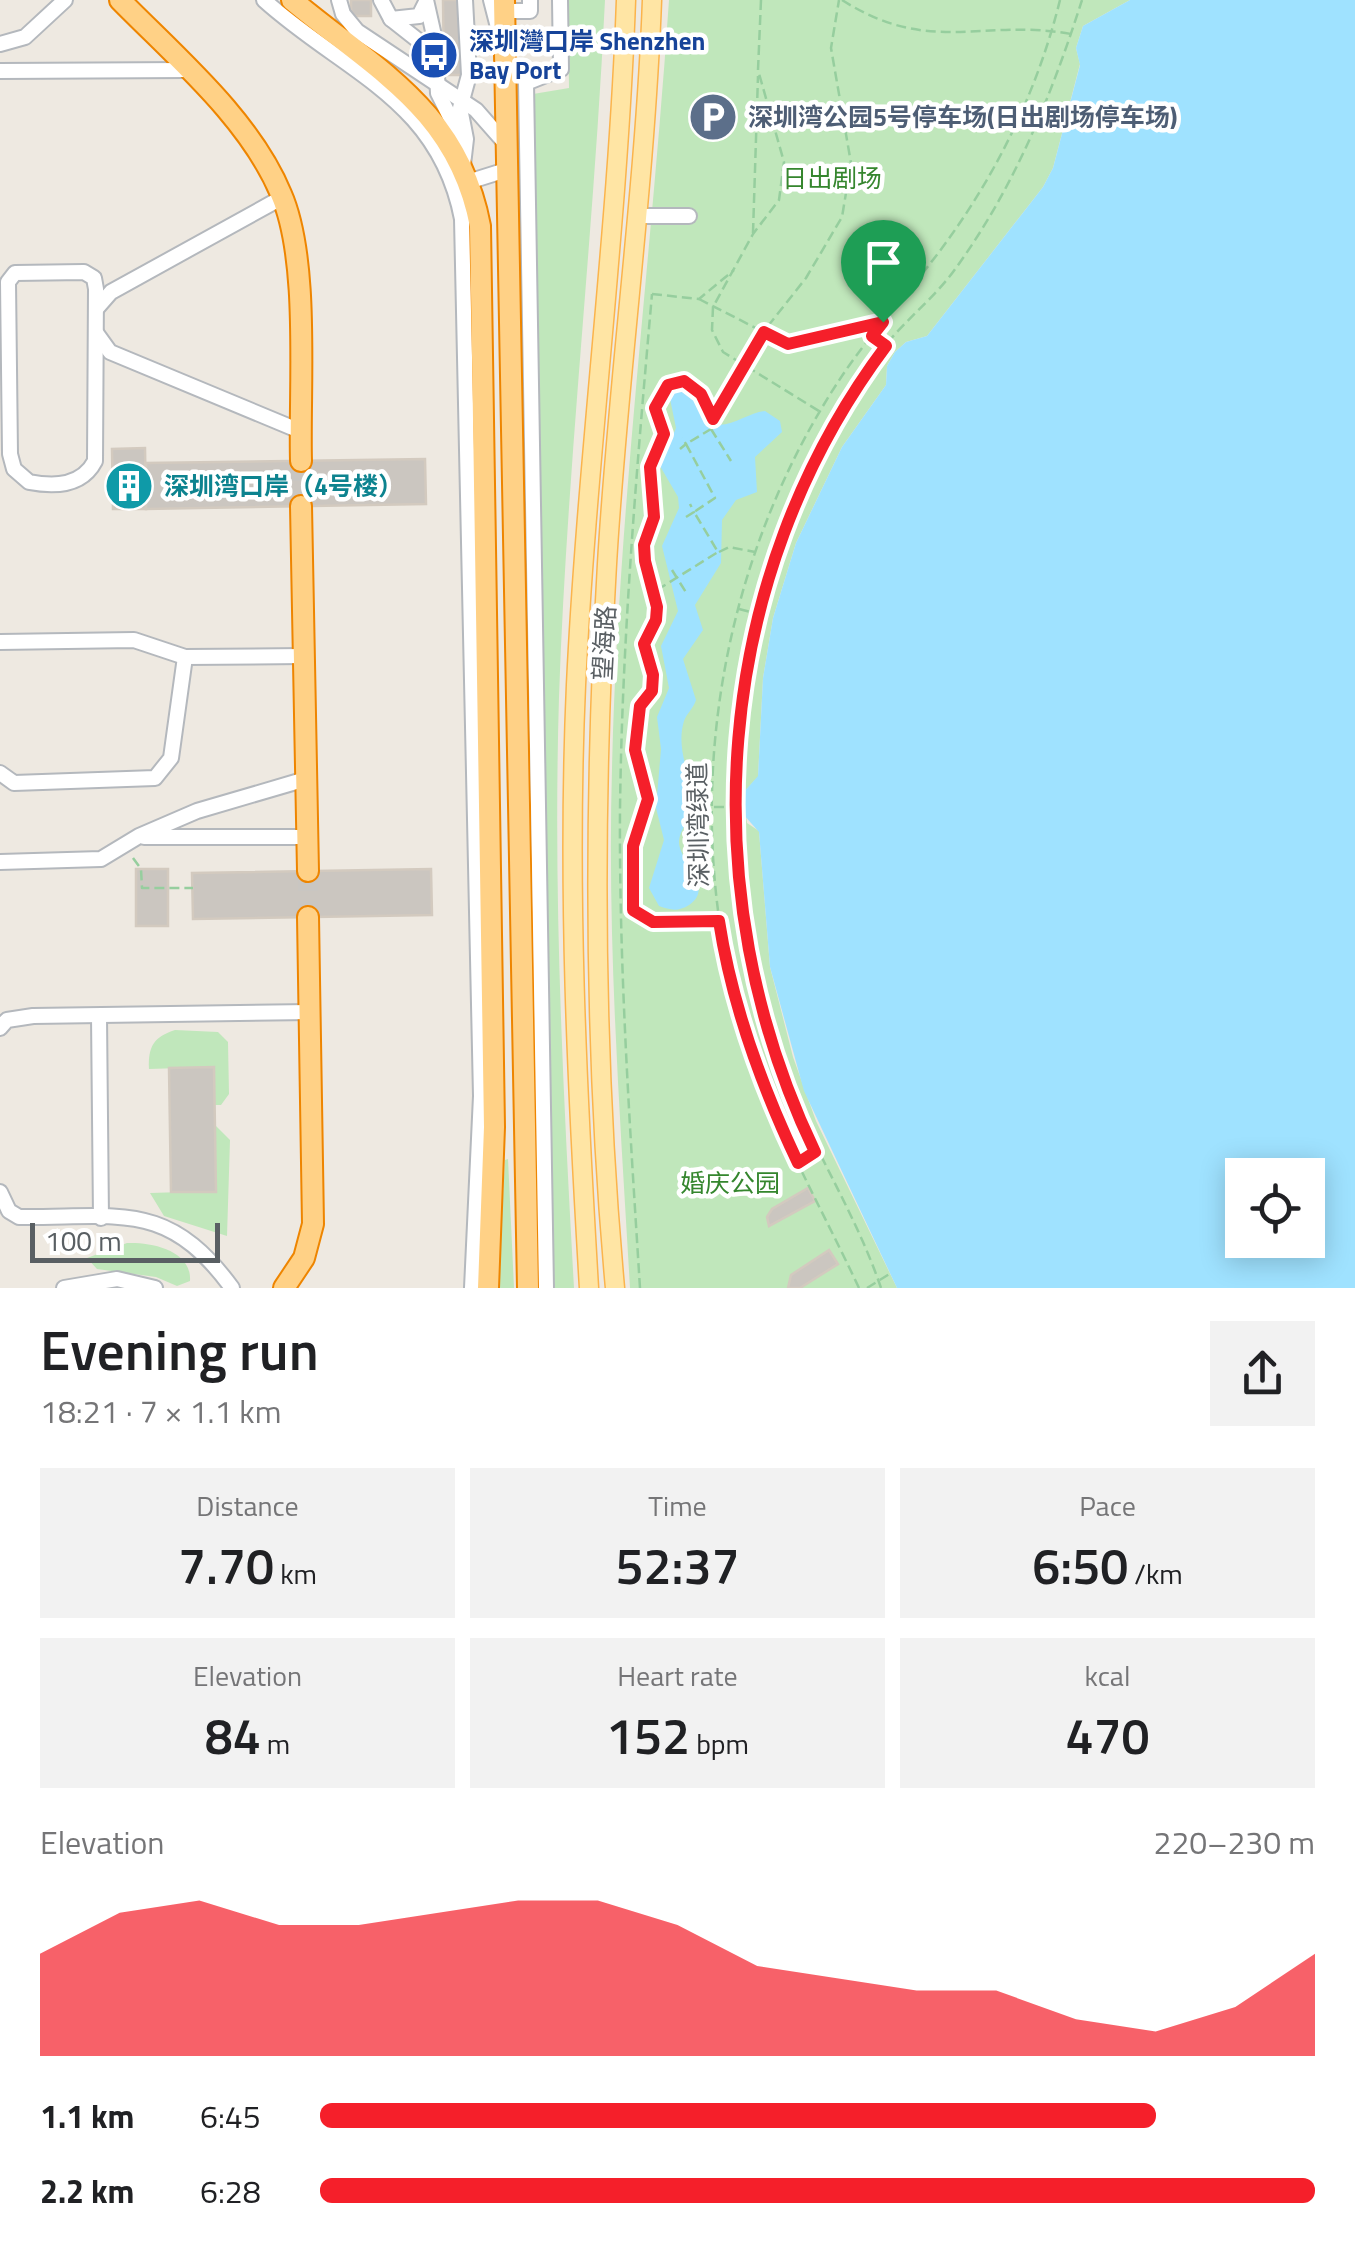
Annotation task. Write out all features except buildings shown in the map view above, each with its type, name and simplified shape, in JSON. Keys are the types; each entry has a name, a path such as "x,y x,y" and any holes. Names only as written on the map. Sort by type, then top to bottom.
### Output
{"highway":[{"path":"120,0 188,70 259,154 283,197 296,263 301,461"},
{"path":"292,0 417,100 467,165 482,249 494,1128 482,1259 488,1288"},
{"path":"500,4 528,1288"},
{"path":"302,506 308,871"},
{"path":"284,1288 304,1258 313,1224 308,917"}],"main road":[{"name":"望海路","path":"589,1288 572,973 574,760 582,574 610,287 626,0"},
{"name":"望海路","path":"615,1288 599,1057 598,762 608,562 640,216 652,0"}],"street":[{"path":"0,44 26,38 65,0"},
{"path":"264,0 310,38 364,72 415,118 445,163 462,219 482,1096 482,1259 472,1288"},
{"path":"306,0 326,28"},
{"path":"340,0 343,14 357,31 484,117 506,144"},
{"path":"382,0 390,19 424,45 427,66 467,165"},
{"path":"426,0 435,40 437,84"},
{"path":"390,19 420,16 426,0"},
{"path":"464,0 460,52 470,75 462,102 467,165"},
{"path":"500,4 530,12 530,0"},
{"path":"546,1288 526,83 561,69 560,0"},
{"path":"0,71 188,70"},
{"path":"467,165 506,170"},
{"path":"96,308 111,292 283,197"},
{"path":"640,216 689,216"},
{"path":"84,272 96,284 97,334 95,461 86,475 71,482 29,482 14,469 10,454 8,282 15,273 84,272"},
{"path":"97,334 110,352 300,431"},
{"path":"0,642 134,640 185,656 304,656"},
{"path":"0,773 14,783 155,778 171,758 185,656"},
{"path":"0,862 101,859 139,836 197,812 306,779"},
{"path":"139,836 307,837"},
{"path":"2,1022 310,1012"},
{"path":"99,1016 101,1218"},
{"path":"0,1192 8,1211 19,1218 101,1218 167,1225 200,1248 232,1288"},
{"path":"64,1288 116,1279 155,1288"}],"path":[{"path":"753,234 761,0"},
{"path":"731,460 711,429 713,419 764,332 806,278 842,217 851,163 831,48 840,0 869,17 929,33 1052,30 1071,34"},
{"name":"深圳湾绿道","path":"859,1288 765,1091 733,994 719,921 712,807 719,704 738,608 786,476 820,412 872,336 964,217 990,174 1033,85 1060,0"},
{"path":"881,1288 815,1152 774,1047 756,987 741,902 735,807 740,706 757,614 806,479 824,442 886,346 952,273 984,225 1032,138 1082,0"},
{"path":"758,70 784,162 779,200 753,234 714,307 712,330 723,352 820,412"},
{"path":"699,299 735,270"},
{"path":"877,273 906,294"},
{"path":"640,1288 622,983 620,808 637,464 652,294 699,299 788,344 883,322"},
{"path":"872,336 886,346"},
{"path":"713,419 701,394 684,381 661,392 655,408 664,434 650,467 654,517 644,545 656,591 656,620 644,644 653,675 652,691 640,706 635,750 648,799 633,846 633,910 653,922 719,921"},
{"path":"680,449 711,429"},
{"path":"682,438 716,498 686,517"},
{"path":"727,454 734,450"},
{"path":"690,504 718,552"},
{"path":"656,591 729,547 756,552"},
{"path":"672,570 687,594"},
{"path":"738,608 757,614"},
{"path":"712,807 735,807"},
{"path":"124,845 141,869 142,888 193,888"},
{"path":"733,994 756,987"},
{"path":"798,1163 821,1148"},
{"path":"867,1288 891,1274"}],"green space":[{"path":"568,0 605,0 568,522 557,771 558,919 574,1288 554,1288 533,94 569,88"},
{"path":"669,0 1130,0 1083,26 1076,48 1080,64 1053,168 1043,187 927,336 906,342 895,352 887,366 886,385 842,447 796,543 773,618 763,678 758,777 743,793 747,823 759,831 770,967 793,1057 816,1121 897,1288 630,1288 613,963 612,768 628,480"},
{"path":"175,1030 218,1032 228,1042 229,1094 221,1105 214,1105 213,1067 149,1069 154,1044"},
{"path":"214,1124 230,1140 227,1236 164,1216 150,1193 215,1191"},
{"path":"508,1159 514,1288 498,1288 505,1160"},
{"path":"127,1243 158,1246 177,1255 189,1270 190,1281 177,1286 156,1277 97,1269 87,1258"}],"water":[{"path":"1130,0 1355,0 1355,1288 897,1288 804,1091 770,967 759,832 743,814 743,793 758,776 763,678 773,618 796,543 842,447 886,385 887,366 895,352 906,342 927,336 1043,187 1053,168 1080,65 1076,48 1083,26"},
{"path":"693,393 701,413 717,425 765,411 780,421 782,432 755,457 757,492 736,500 722,520 721,563 695,605 703,630 683,659 696,700 684,721 682,743 698,806 679,841 699,890 689,905 674,910 659,906 649,888 664,840 656,808 661,749 657,717 669,688 661,646 678,611 662,546 679,508 678,497 660,466 676,428 669,394"}],"tunnel":[{"path":"301,461 301,506"},
{"path":"308,871 308,917"}],"place":[{"name":"深圳灣口岸 Shenzhen Bay Port","path":"434,55"},
{"name":"深圳湾公园5号停车场(日出剧场停车场)","path":"713,117"},
{"name":"深圳湾口岸（4号楼）","path":"129,486"}],"route":[{"path":"883,322 872,336 886,346 824,442 788,523 757,614 740,706 736,820 745,936 774,1047 815,1152 798,1163 751,1054 733,994 719,921 653,922 633,910 633,846 646,816 648,799 635,750 640,706 652,691 653,675 644,644 656,620 657,607 644,545 654,517 650,467 664,434 655,408 668,385 684,381 701,394 713,419 764,332 788,344 883,322"}],"park label":[{"name":"日出剧场","path":"832,178"},
{"name":"婚庆公园","path":"730,1183"}]}
